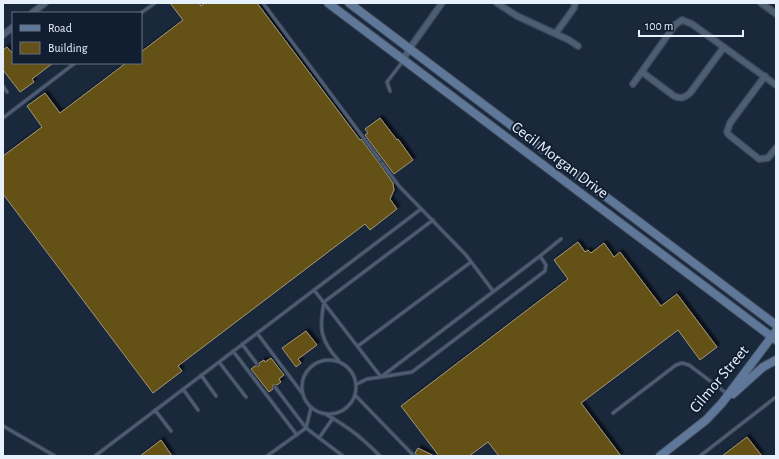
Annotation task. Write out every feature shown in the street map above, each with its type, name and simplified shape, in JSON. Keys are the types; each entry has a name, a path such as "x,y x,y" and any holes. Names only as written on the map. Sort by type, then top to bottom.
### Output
{"street":[{"name":"Cecil Morgan Drive","path":"328,3 775,336"},
{"name":"Cecil Morgan Drive","path":"349,3 776,325"},
{"path":"403,60 442,3"},
{"path":"497,3 517,16 556,33 578,46"},
{"path":"556,33 574,8 575,3"},
{"path":"760,3 776,14"},
{"path":"33,12 42,4"},
{"path":"633,84 675,25 682,20 692,24 776,84"},
{"path":"3,33 12,28"},
{"path":"642,72 674,96 685,98 724,47"},
{"path":"765,76 730,123 727,132 759,159 768,158 776,148"},
{"name":"Cilmor Street","path":"660,456 701,424 722,403 775,336"},
{"path":"722,403 763,367 776,360"}],"lane":[{"path":"142,13 155,3"},
{"path":"263,3 399,186 433,220 471,262 493,291"},
{"path":"390,91 387,82 403,60"},
{"path":"3,118 74,64"},
{"path":"3,86 8,92"},
{"path":"95,456 422,209"},
{"path":"326,414 341,412 352,402 355,395 356,384 353,373 328,349 323,338 321,327 324,302 433,220"},
{"path":"381,377 561,240"},
{"path":"356,384 381,377 412,372 545,271 546,265 540,256"},
{"path":"358,346 471,262"},
{"path":"314,290 381,377"},
{"path":"257,333 302,393 307,404 311,408 334,418 360,436 380,456"},
{"path":"242,344 258,364"},
{"path":"233,351 297,434"},
{"path":"302,393 303,379 311,366 324,360 331,359 339,361"},
{"path":"219,362 246,397"},
{"path":"613,413 676,365 682,363 689,365 728,394"},
{"path":"201,375 216,396"},
{"path":"275,387 306,428 343,456"},
{"path":"183,389 198,410"},
{"path":"355,395 414,456"},
{"path":"700,456 776,397"},
{"path":"267,456 306,428 311,408"},
{"path":"155,410 171,431"},
{"path":"319,438 334,418"},
{"path":"3,426 55,456"}],"building":[{"path":"170,3 199,3 201,6 205,3 257,3 393,183 394,190 390,199 397,209 370,230 365,224 178,366 182,371 153,393 3,194 3,156 42,127 27,106 45,93 60,113 125,64 142,64 142,51 183,20"},
{"path":"7,47 12,53 12,64 52,64 32,79 34,82 20,92 3,70 3,50"},
{"path":"380,118 413,160 394,174 365,135 368,133 365,129"},
{"path":"578,242 585,252 588,250 591,253 604,243 614,257 620,252 661,306 677,294 717,347 700,360 678,330 581,403 621,456 499,456 488,442 469,456 439,456 401,406 568,279 554,260"},
{"path":"306,331 317,345 298,359 301,363 296,367 282,348"},
{"path":"271,358 284,375 279,379 281,382 277,385 273,385 273,389 269,392 251,369 255,366 259,366 259,363 264,360 265,362"},
{"path":"747,437 762,456 722,456"},
{"path":"161,440 172,456 140,456"},
{"path":"418,448 434,456 417,456 415,453"}]}
